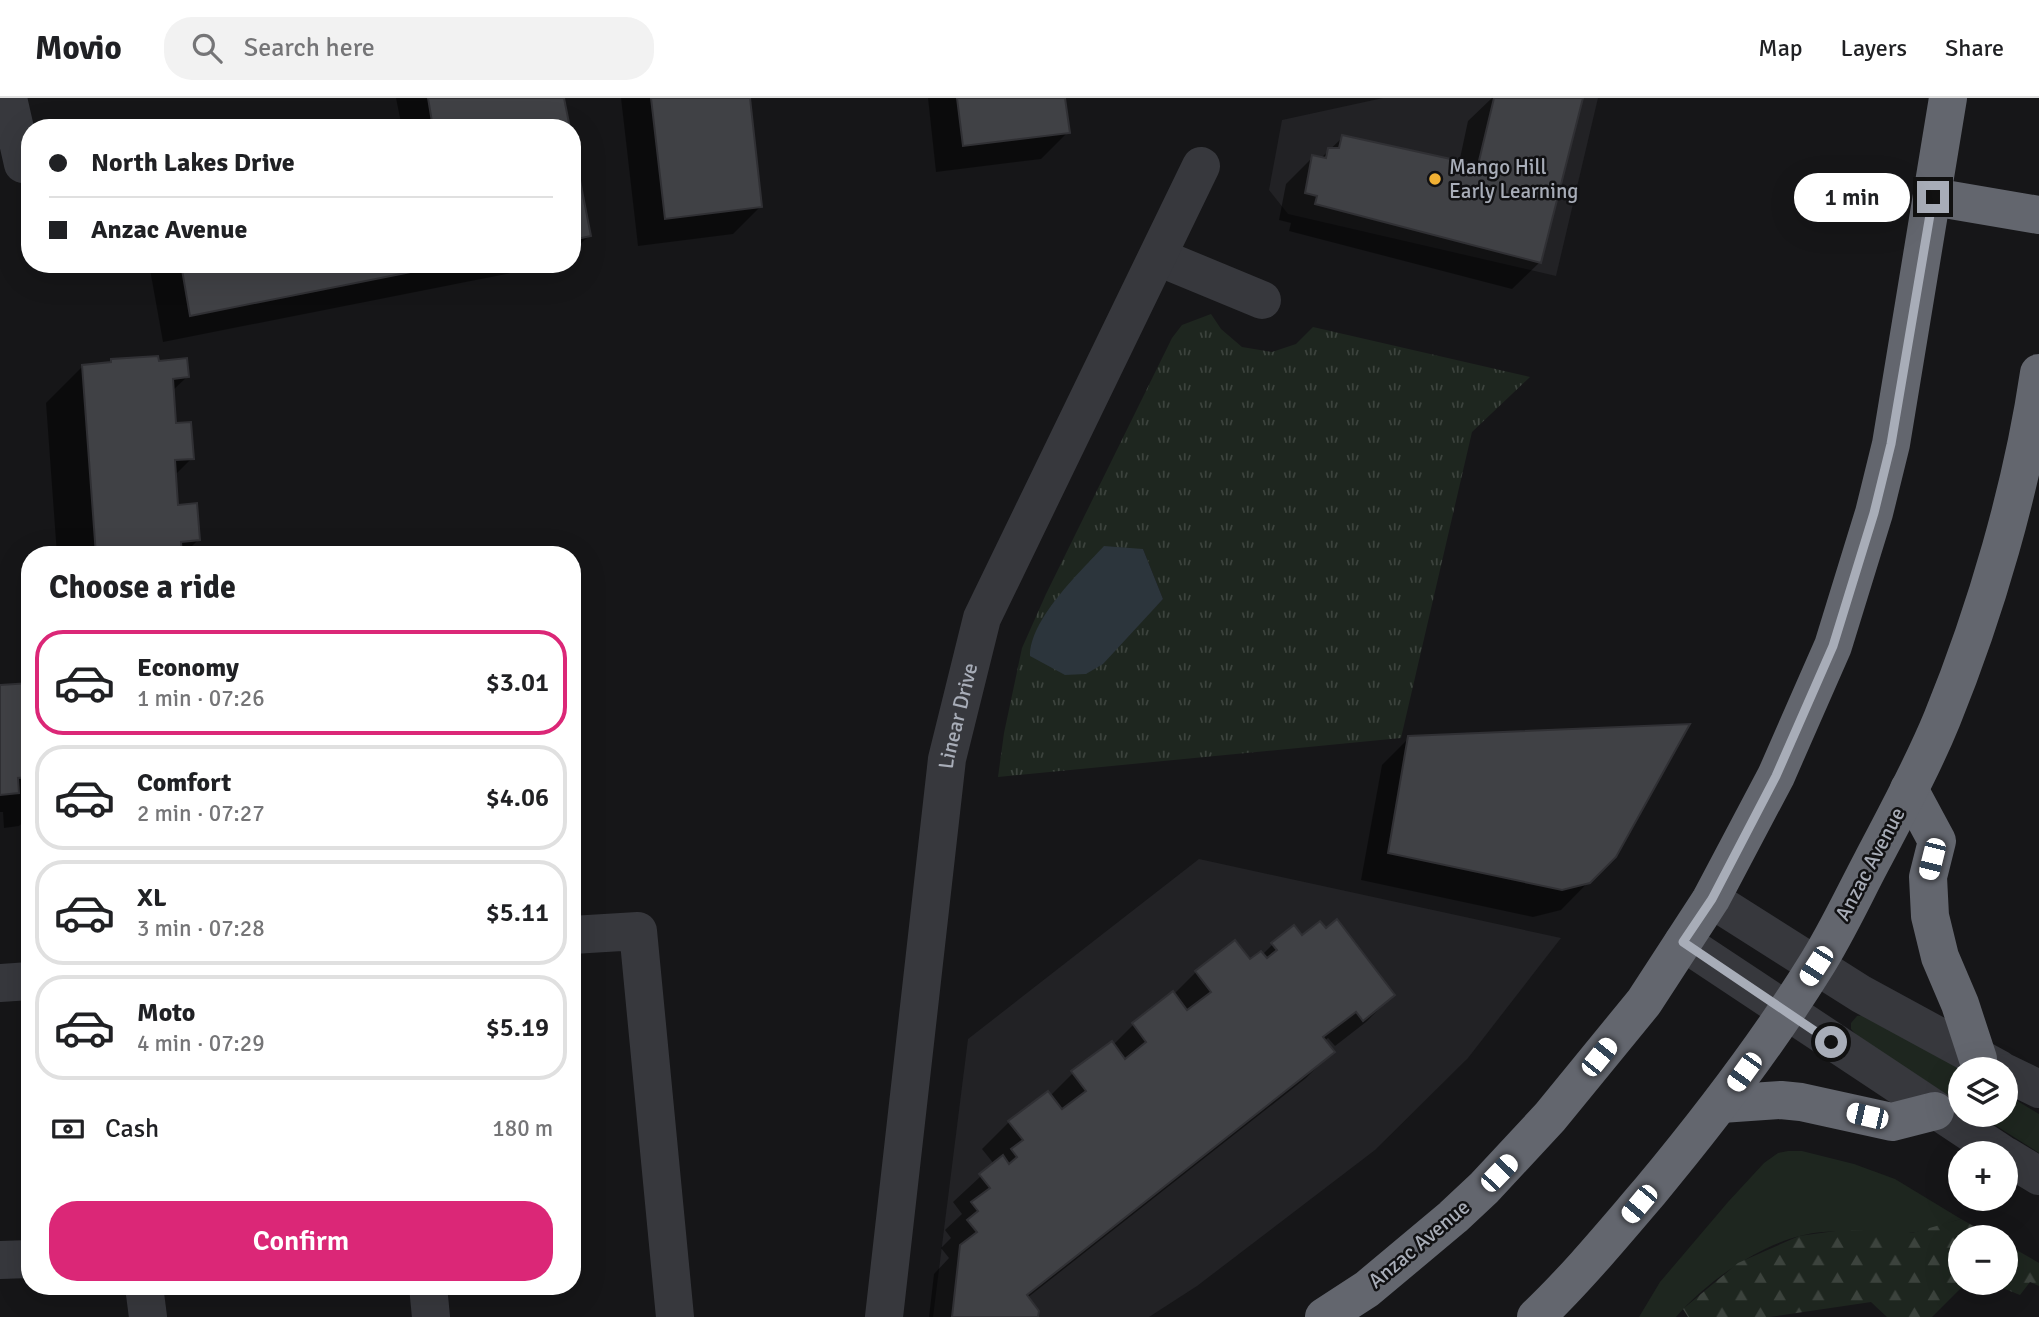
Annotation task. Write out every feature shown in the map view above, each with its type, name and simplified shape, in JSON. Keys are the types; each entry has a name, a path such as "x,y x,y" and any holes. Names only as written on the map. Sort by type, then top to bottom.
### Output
{"highway":[{"name":"Anzac Avenue","path":"1324,1317 1367,1289 1418,1248 1499,1173 1550,1117 1644,1002 1712,899 1776,776 1833,646 1874,513 1891,444 1948,98"},
{"path":"1933,197 2039,215"},
{"name":"Anzac Avenue","path":"1536,1317 1608,1241 1721,1104 1816,966 1909,789 1941,720 1967,651 2007,527 2027,442 2039,373"},
{"path":"1909,789 1937,841 1928,877 1930,916 1941,957 1960,1004 1989,1057"},
{"path":"1721,1104 1781,1100 1801,1102 1892,1122 1935,1111"}],"street":[{"path":"8,98 21,155"},
{"name":"Linear Drive","path":"884,1317 947,759 982,618 1201,166"},
{"path":"1158,257 1262,300"},
{"path":"1712,899 1895,1014 1975,1057"},
{"path":"581,934 638,931 675,1317"},
{"path":"1683,942 1982,1141"},
{"path":"0,983 21,982"},
{"path":"2018,1079 2039,1089"},
{"path":"2018,1163 2039,1176"},
{"path":"0,1260 21,1259"},
{"path":"145,1295 148,1317"},
{"path":"429,1295 431,1317"}],"shaded area":[{"path":"1383,98 1598,98 1556,276 1288,214 1269,190 1282,120"},
{"path":"1104,546 1143,549 1163,599 1103,664 1086,674 1065,675 1030,656 1032,642 1038,627 1058,597"},
{"path":"1199,859 1561,938 1468,1058 1375,1150 1197,1286 1149,1317 933,1317 968,1039"}],"green space":[{"path":"1211,314 1221,329 1242,347 1272,352 1296,344 1313,327 1530,377 1472,432 1401,738 998,777 1004,733 1022,648 1172,338 1182,325","holes":["1143,549 1163,599 1129,634"]},
{"path":"1863,1015 1948,1062 1948,1095 1858,1037 1851,1029 1851,1023 1857,1016"},
{"path":"2018,1101 2039,1114 2039,1153 1998,1127 2018,1127"},
{"path":"1802,1151 1854,1164 1895,1179 1961,1219 1909,1233 1834,1231 1782,1241 1723,1274 1676,1317 1639,1317 1660,1282 1728,1202 1764,1163 1778,1153"},
{"path":"1961,1219 1972,1225 1948,1225 1948,1295 1954,1295 1932,1317 1887,1317 1871,1302 1769,1317 1688,1317 1683,1309 1738,1263 1799,1236 1843,1230 1912,1233"},
{"path":"2018,1251 2039,1263 2039,1286 2030,1282 2020,1295"}],"building":[{"path":"428,98 564,98 568,119 432,119"},
{"path":"651,98 750,98 762,207 665,219"},
{"path":"957,98 1065,98 1070,133 963,146"},
{"name":"Mango Hill Early Learning","path":"1494,98 1583,98 1541,263 1315,204 1317,196 1305,193 1312,155 1326,158 1328,148 1339,148 1342,135 1478,165"},
{"path":"581,185 591,236 581,238"},
{"path":"183,273 406,273 190,316"},
{"path":"158,356 159,361 187,358 189,377 173,379 176,423 191,422 194,459 175,460 178,505 197,503 200,540 181,542 181,546 95,546 82,365 111,362 111,359"},
{"path":"21,684 19,793 0,795 0,685"},
{"path":"1690,724 1616,857 1590,883 1562,890 1388,853 1408,736"},
{"path":"1337,919 1395,995 1363,1021 1356,1012 1323,1037 1335,1052 1027,1295 1039,1311 1038,1317 952,1317 960,1245 977,1232 967,1220 978,1211 971,1202 990,1188 979,1174 1003,1155 1009,1164 1017,1157 1011,1149 1023,1140 1008,1121 1048,1091 1062,1109 1086,1091 1071,1071 1112,1041 1125,1059 1146,1042 1132,1023 1173,991 1187,1010 1211,992 1195,971 1235,940 1250,959 1261,951 1267,958 1277,950 1271,943 1294,925 1302,935 1320,921 1326,928"}],"place":[{"name":"Mango Hill Early Learning","path":"1435,179"}],"route":[{"path":"1831,1042 1683,942 1712,899 1776,776 1833,646 1874,513 1891,444 1933,197"}]}
